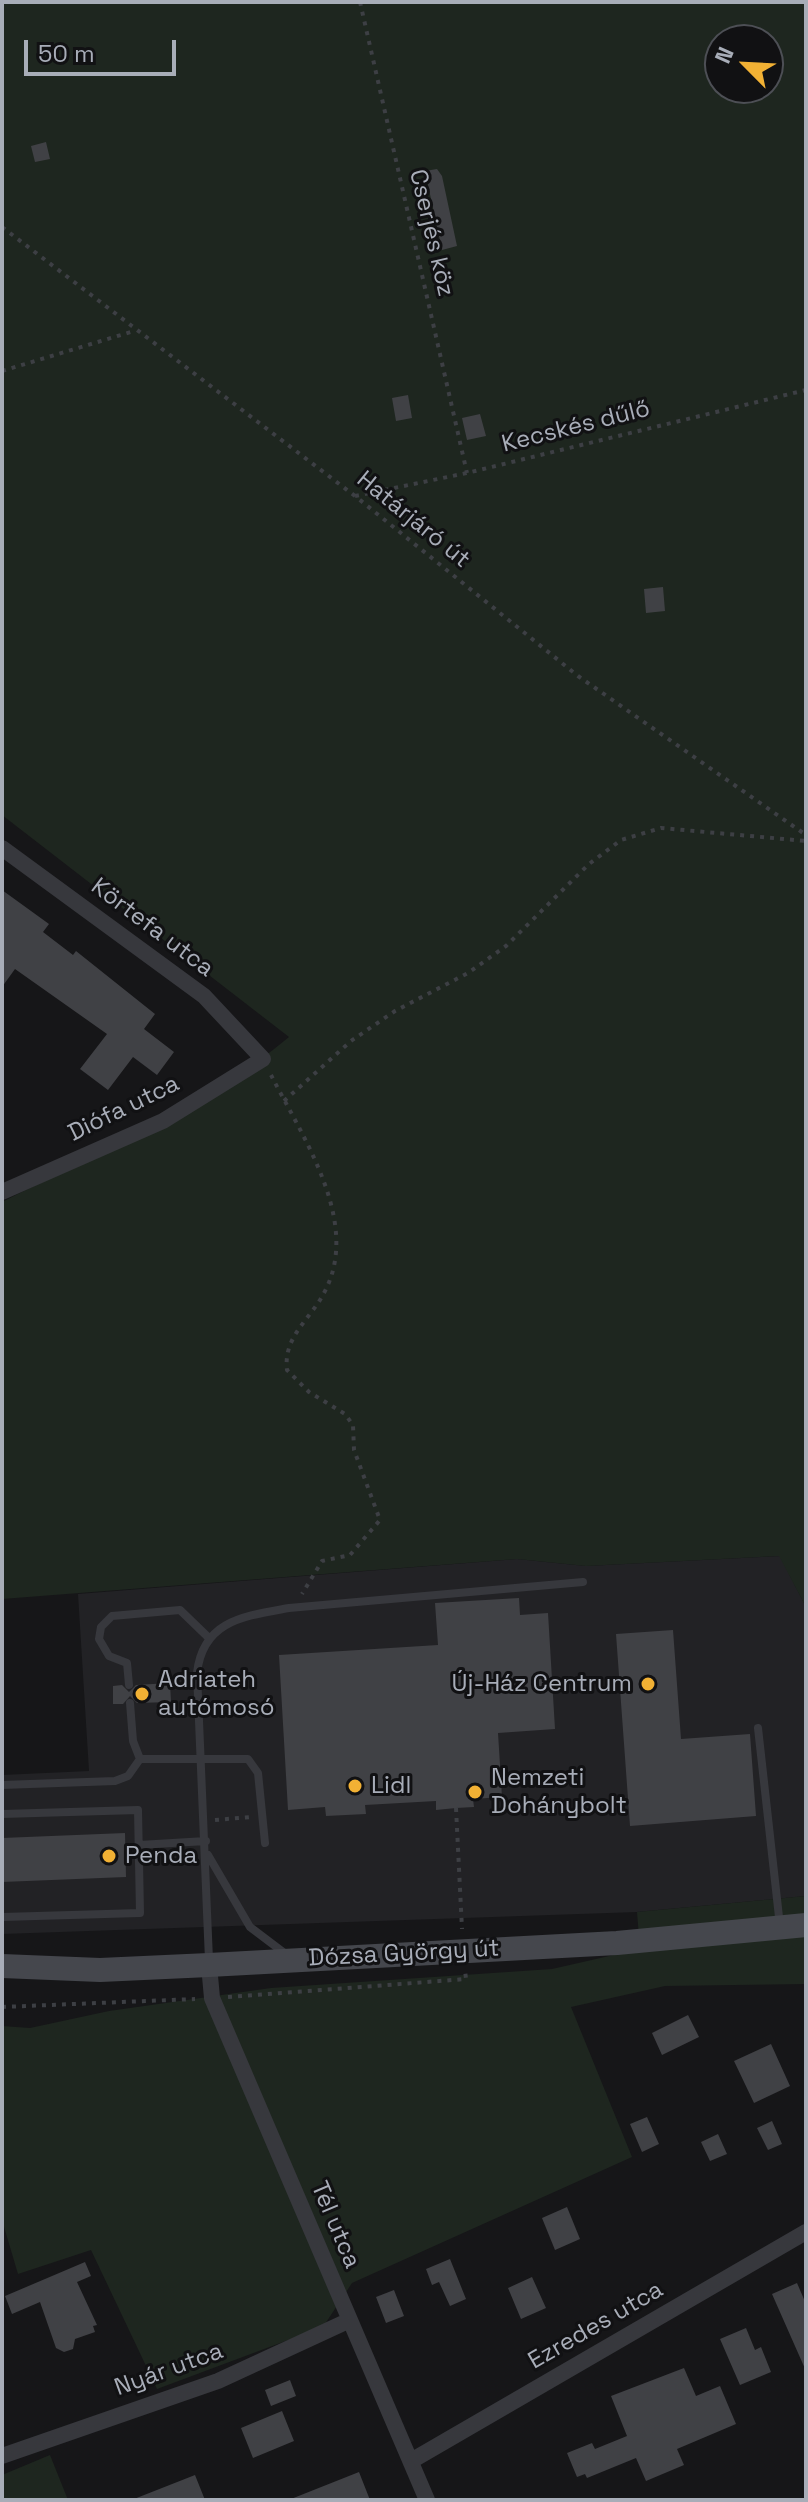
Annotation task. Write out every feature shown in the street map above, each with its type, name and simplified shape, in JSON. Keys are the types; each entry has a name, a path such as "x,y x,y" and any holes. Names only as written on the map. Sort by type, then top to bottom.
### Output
{"main road":[{"name":"Dózsa György út","path":"2,1966 100,1970 209,1965 617,1943 806,1925"}],"street":[{"name":"Körtefa utca","path":"2,848 204,996 263,1059"},
{"name":"Diófa utca","path":"2,1192 163,1121 263,1059"},
{"name":"Tél utca","path":"209,1965 212,1998 427,2500"},
{"name":"Ezredes utca","path":"411,2461 806,2232"},
{"name":"Nyár utca","path":"2,2456 218,2381 350,2320"}],"lane":[{"path":"209,1965 207,1853 197,1673 209,1638 228,1621 241,1616 301,1607 583,1582"},
{"path":"129,1685 127,1663 109,1656 102,1648 98,1634 106,1620 119,1614 180,1610 209,1638"},
{"path":"130,1703 133,1741 140,1759"},
{"path":"758,1728 780,1926"},
{"path":"140,1759 241,1756 252,1763 258,1773 265,1843"},
{"path":"2,1785 115,1781 128,1776 140,1759"},
{"path":"2,1814 138,1810 140,1913 2,1917"},
{"path":"139,1845 206,1841"},
{"path":"207,1853 250,1927 294,1960"}],"path":[{"name":"Cserjés köz","path":"360,2 467,473"},
{"name":"Határjáró út","path":"2,227 355,496 578,676 806,835"},
{"path":"2,371 135,331"},
{"name":"Kecskés dűlő","path":"355,496 467,473 806,390"},
{"path":"284,1101 351,1041 395,1011 468,973 506,946 589,864 621,840 661,828 806,841"},
{"path":"263,1059 324,1183 334,1225 336,1255 327,1288 290,1340 287,1370 309,1392 345,1414 353,1425 354,1450 380,1520 350,1555 322,1561 302,1592 301,1607"},
{"path":"456,1808 458,1880"},
{"path":"205,1821 262,1816"},
{"path":"2,2007 212,1998"}],"shaded area":[{"path":"2,2 806,2 806,1607 779,1556 586,1566 517,1559 2,1599 2,1202 187,1107 222,1086 289,1037 2,815"},
{"path":"780,1556 806,1607 806,1896 637,1912 2,1934 2,1775 89,1771 78,1594 517,1559 586,1566"},
{"path":"806,1896 806,1984 665,1986 571,2007 632,2157 352,2283 323,2327 157,2389 91,2250 18,2274 2,2220 2,2026 30,2028 109,2011 271,1988 552,1969 640,1949 637,1912"},
{"path":"50,2455 68,2500 2,2500 2,2475"}],"building":[{"path":"46,142 50,159 35,162 31,146"},
{"path":"437,169 442,176 457,246 442,250 425,171"},
{"path":"408,395 412,418 396,421 392,398"},
{"path":"480,414 486,436 467,440 462,418"},
{"path":"663,587 665,611 646,613 644,589"},
{"path":"2,890 49,924 43,932 73,955 76,951 155,1014 144,1029 174,1052 157,1075 133,1057 108,1090 80,1069 107,1034 15,969 2,987"},
{"path":"519,1598 520,1615 548,1613 555,1729 498,1733 502,1797 473,1799 474,1807 436,1810 436,1801 365,1805 366,1814 326,1816 325,1807 288,1810 279,1655 438,1645 435,1603"},
{"name":"Új-Ház Centrum","path":"673,1630 681,1739 750,1734 756,1816 630,1826 616,1634"},
{"name":"Adriateh autómosó","path":"170,1683 171,1702 137,1703 130,1696 123,1704 113,1704 113,1686 122,1685 129,1692 136,1685"},
{"path":"125,1833 126,1877 2,1882 2,1838"},
{"path":"688,2015 699,2037 662,2055 652,2033"},
{"path":"771,2044 790,2086 754,2103 734,2061"},
{"path":"647,2117 659,2144 642,2152 630,2124"},
{"path":"772,2121 782,2144 768,2150 757,2128"},
{"path":"718,2134 727,2154 710,2161 701,2142"},
{"path":"567,2207 580,2239 555,2250 542,2218"},
{"path":"450,2259 466,2299 450,2306 439,2282 432,2285 426,2269"},
{"path":"85,2262 91,2276 77,2282 97,2325 93,2326 95,2332 75,2339 73,2349 64,2352 56,2348 40,2302 12,2314 5,2296"},
{"path":"532,2277 546,2308 521,2319 508,2288"},
{"path":"797,2283 806,2304 806,2371 772,2294"},
{"path":"394,2290 404,2316 386,2323 376,2297"},
{"path":"746,2328 755,2350 761,2347 771,2372 740,2385 720,2339"},
{"path":"684,2368 696,2396 720,2386 736,2424 677,2449 684,2465 646,2481 636,2458 587,2478 585,2474 577,2477 567,2453 592,2443 595,2449 627,2436 611,2396"},
{"path":"290,2380 296,2396 271,2406 265,2390"},
{"path":"282,2411 294,2441 253,2458 241,2428"},
{"path":"359,2472 370,2500 291,2499"},
{"path":"195,2475 205,2500 134,2500 134,2499"}],"place":[{"name":"Új-Ház Centrum","path":"648,1684"},
{"name":"Adriateh autómosó","path":"142,1694"},
{"name":"Lidl","path":"355,1786"},
{"name":"Nemzeti Dohánybolt","path":"475,1792"},
{"name":"Penda","path":"109,1856"}]}
